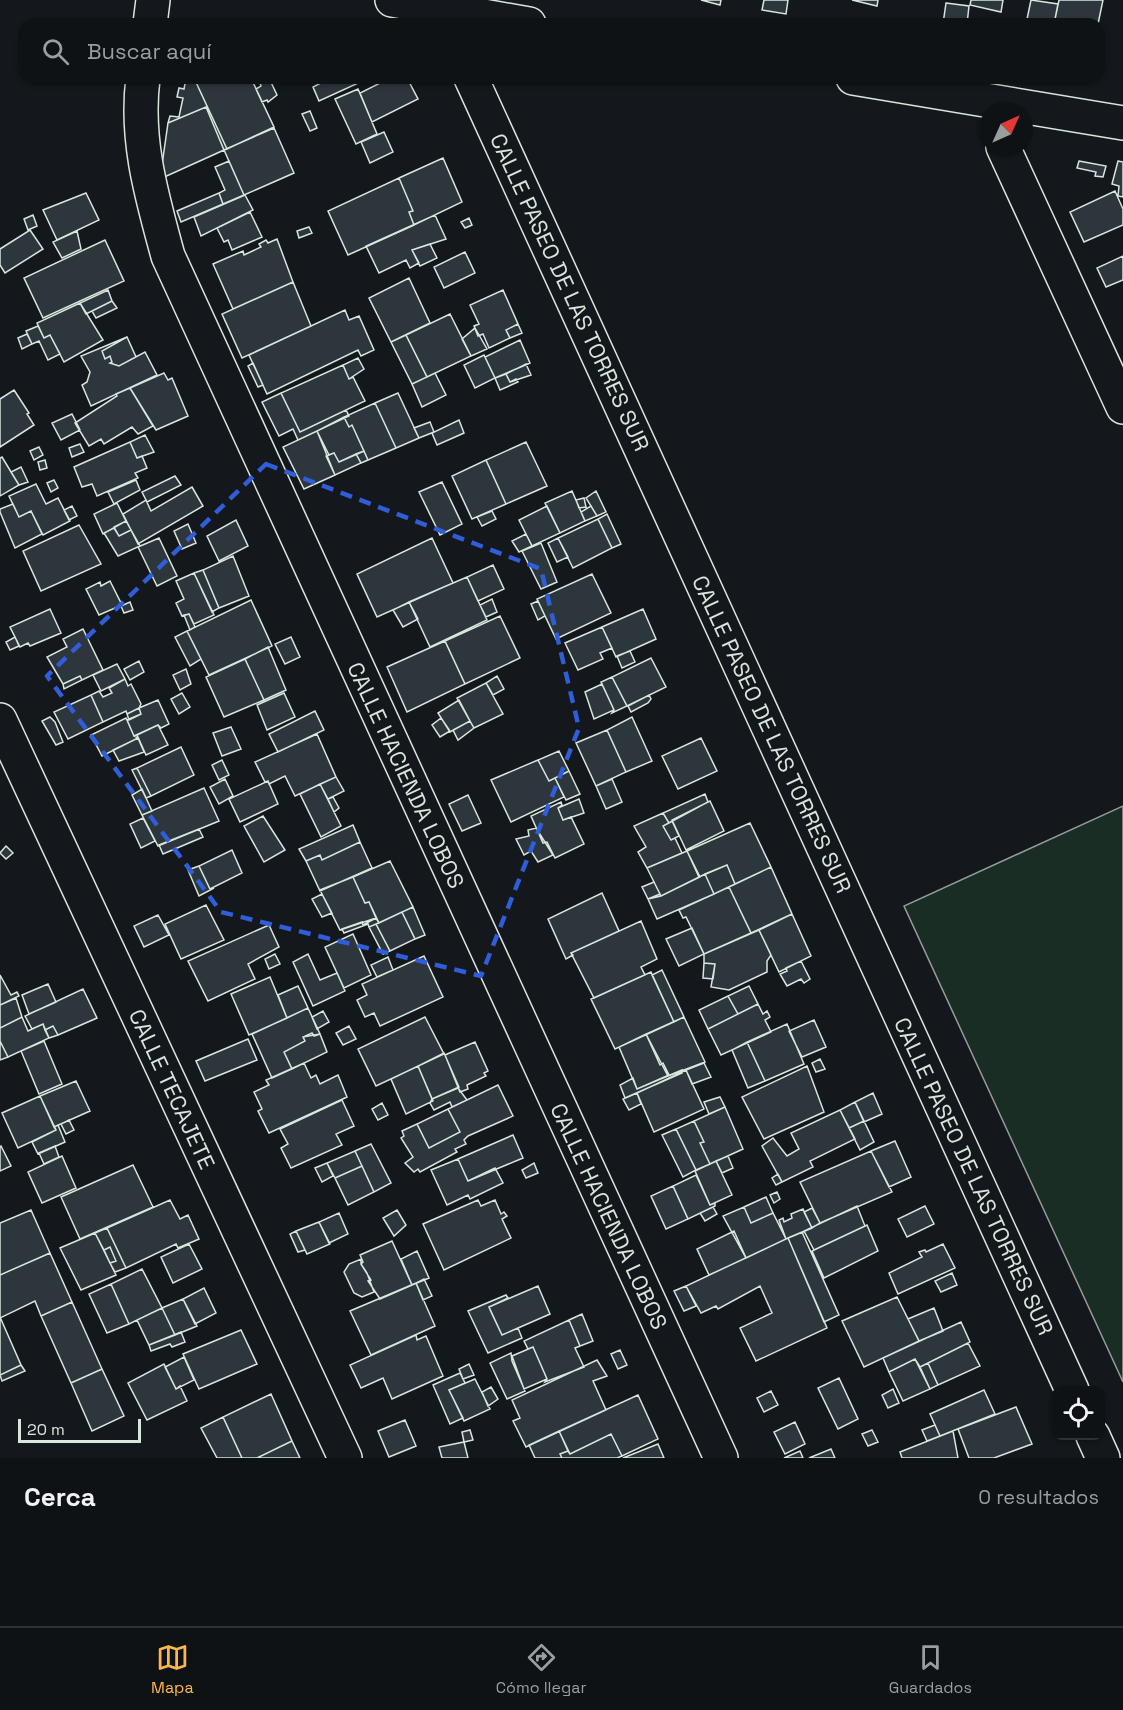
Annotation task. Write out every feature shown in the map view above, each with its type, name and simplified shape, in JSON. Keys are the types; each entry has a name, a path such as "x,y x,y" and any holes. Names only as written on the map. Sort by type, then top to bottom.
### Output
{"street":[{"path":"151,18 153,0"},
{"path":"392,0 443,16 464,18"},
{"name":"CALLE HACIENDA LOBOS","path":"142,84 140,104 145,173 168,256 721,1458"},
{"name":"CALLE PASEO DE LAS TORRES SUR","path":"474,84 1070,1386"},
{"path":"880,84 979,106"},
{"path":"1033,113 1123,123"},
{"path":"1007,156 1123,407"},
{"name":"CALLE TECAJETE","path":"0,720 345,1458"},
{"path":"1095,1440 1103,1458"}],"highlighted area":[{"path":"266,464 541,569 579,728 481,976 221,912 47,676"}],"green space":[{"path":"1123,806 1123,1382 904,906"}],"building":[{"path":"701,0 721,0 720,5"},
{"path":"764,0 788,0 786,14 762,10"},
{"path":"852,0 878,0 877,6"},
{"path":"971,0 1003,0 1001,12 970,5"},
{"path":"1031,0 1058,4 1055,18 1027,18"},
{"path":"1059,0 1103,0 1099,18 1055,18"},
{"path":"946,3 969,6 968,18 944,18"},
{"path":"185,84 197,84 227,149 224,150 206,107 168,123 170,116 179,117 183,98 177,97 179,88 184,89"},
{"path":"197,84 254,84 274,127 227,149"},
{"path":"260,84 272,84 277,95 268,102 267,100 262,102 256,89 261,86"},
{"path":"319,84 356,84 319,101 313,87"},
{"path":"378,84 410,84 418,99 372,122 360,93"},
{"path":"358,89 377,134 356,144 335,99"},
{"path":"206,107 224,150 160,179 168,123"},
{"path":"310,111 317,128 310,131 302,114"},
{"path":"274,128 294,173 244,195 224,150"},
{"path":"384,132 393,152 370,163 361,142"},
{"path":"443,158 462,202 414,225 409,212 413,211 399,178"},
{"path":"229,161 244,195 223,204 219,193 225,190 215,167"},
{"path":"1079,161 1106,166 1103,177 1095,176 1096,172 1077,168"},
{"path":"1118,161 1123,162 1123,197 1118,196 1119,186 1112,184"},
{"path":"399,178 413,211 409,212 414,225 348,255 328,211"},
{"path":"1115,191 1123,209 1123,225 1084,242 1070,212"},
{"path":"86,193 99,220 57,240 43,210"},
{"path":"219,193 223,204 181,222 177,211"},
{"path":"245,195 253,210 201,236 194,217"},
{"path":"250,212 262,237 232,250 228,240 224,242 217,228"},
{"path":"33,215 37,226 28,230 24,219"},
{"path":"435,215 446,239 412,250 419,263 410,268 406,260 379,273 366,246"},
{"path":"469,218 472,225 465,228 461,222"},
{"path":"309,227 312,233 299,238 297,231"},
{"path":"30,230 43,249 5,273 0,265 0,249"},
{"path":"77,231 81,249 62,258 53,242"},
{"path":"277,239 293,282 233,309 213,264 243,251 244,255 261,247 259,244 266,240 268,243"},
{"path":"105,240 124,281 43,318 24,278"},
{"path":"430,244 437,258 420,266 412,250"},
{"path":"465,252 475,273 444,288 434,267"},
{"path":"1123,256 1123,280 1106,287 1097,268"},
{"path":"409,278 430,323 391,342 369,298"},
{"path":"293,282 311,326 242,358 222,314"},
{"path":"108,290 112,301 86,314 80,303"},
{"path":"503,290 518,324 506,330 510,338 489,348 483,334 478,336 474,326 479,324 470,305"},
{"path":"112,301 117,308 96,318 92,311"},
{"path":"80,303 103,340 64,362 50,335 44,338 37,323"},
{"path":"345,310 349,320 359,316 374,350 361,356 358,350 267,394 249,355"},
{"path":"450,314 471,356 427,377 406,335"},
{"path":"518,324 522,333 510,338 506,330"},
{"path":"38,326 44,338 50,335 60,354 48,360 39,341 32,344 26,331"},
{"path":"475,328 487,349 471,356 462,339"},
{"path":"27,334 32,344 22,349 18,338"},
{"path":"406,335 427,377 412,384 391,342"},
{"path":"127,337 136,357 119,366 110,363 112,362 110,356 105,359 102,351"},
{"path":"127,337 102,351 105,359 110,356 112,362 110,363 119,366 145,352 157,375 91,406 82,385 87,382 90,372 81,356"},
{"path":"520,340 530,363 495,378 485,357"},
{"path":"484,355 495,378 475,388 464,365"},
{"path":"358,358 364,369 349,379 343,365"},
{"path":"253,363 263,385 258,387 248,366"},
{"path":"526,364 531,375 510,382 506,374"},
{"path":"343,365 349,379 353,377 365,401 300,432 281,393"},
{"path":"164,373 168,380 172,378 188,416 156,430 130,388"},
{"path":"435,373 446,395 422,407 412,384"},
{"path":"506,374 510,382 516,379 518,382 500,390 495,378"},
{"path":"130,388 153,426 138,434 132,427 104,444 101,439 89,446 75,423 117,396 116,394"},
{"path":"14,390 34,425 0,447 0,399"},
{"path":"281,393 300,432 346,410 349,416 298,440 293,429 279,436 262,402"},
{"path":"398,393 419,438 396,448 375,403"},
{"path":"375,403 396,448 368,460 352,425 349,427 344,417"},
{"path":"72,414 80,430 61,440 52,423"},
{"path":"344,417 349,427 352,425 364,451 339,462 334,453 329,455 317,431"},
{"path":"459,420 464,433 437,445 432,433"},
{"path":"430,422 434,432 419,438 414,428"},
{"path":"317,431 335,475 304,489 283,447"},
{"path":"145,435 154,452 137,458 130,442"},
{"path":"130,442 137,458 142,456 147,468 135,473 138,478 97,496 92,484 82,487 74,467"},
{"path":"526,442 547,486 506,504 486,460"},
{"path":"80,444 84,452 72,457 69,448"},
{"path":"39,447 43,455 34,460 30,451"},
{"path":"364,451 368,460 361,463 356,454"},
{"path":"334,453 339,462 356,454 361,463 335,475 326,456"},
{"path":"2,457 19,485 0,496 0,458"},
{"path":"45,460 47,468 40,470 38,462"},
{"path":"486,460 506,504 472,519 452,476"},
{"path":"21,467 28,482 19,485 11,472"},
{"path":"175,476 181,485 147,502 142,492"},
{"path":"54,480 58,488 51,492 47,483"},
{"path":"136,480 140,490 114,504 108,492"},
{"path":"442,482 462,524 440,535 419,492"},
{"path":"36,484 46,504 58,498 70,521 43,535 31,511 19,517 9,496"},
{"path":"192,487 203,506 138,544 123,514 146,500 151,511"},
{"path":"572,491 585,521 560,533 545,503"},
{"path":"596,491 606,512 597,516 586,498"},
{"path":"584,498 586,507 579,508 576,500"},
{"path":"117,503 126,521 103,534 94,514"},
{"path":"13,504 19,517 31,511 42,534 15,548 0,512 0,509"},
{"path":"72,506 77,516 69,520 64,510"},
{"path":"547,506 560,533 532,546 519,520"},
{"path":"591,506 597,516 585,521 581,512"},
{"path":"492,511 496,519 482,526 477,517"},
{"path":"607,514 621,544 612,548 598,519"},
{"path":"598,519 612,548 573,568 558,538"},
{"path":"236,520 248,546 219,561 207,536"},
{"path":"126,521 131,530 119,536 114,527"},
{"path":"188,524 196,543 182,549 174,531"},
{"path":"79,525 101,564 41,591 23,551"},
{"path":"114,528 119,536 131,530 140,546 118,556 104,533"},
{"path":"526,534 532,546 519,552 512,541"},
{"path":"159,538 177,576 157,586 138,547"},
{"path":"432,538 453,583 377,617 357,574"},
{"path":"558,538 568,557 557,562 548,543"},
{"path":"541,543 557,582 541,589 522,551"},
{"path":"233,556 249,596 219,608 203,570"},
{"path":"493,565 504,589 478,601 467,577"},
{"path":"203,570 219,608 212,612 194,573"},
{"path":"194,573 214,615 194,624 189,614 182,616 176,603 184,599 176,581"},
{"path":"592,574 611,613 556,639 537,599"},
{"path":"467,577 487,620 430,647 409,602"},
{"path":"110,581 122,605 99,615 86,589 100,582 101,586"},
{"path":"492,599 497,612 486,617 480,605"},
{"path":"251,600 272,646 209,675 187,631"},
{"path":"538,601 545,616 538,620 531,604"},
{"path":"130,602 133,610 124,613 121,606"},
{"path":"409,602 418,619 403,627 393,610"},
{"path":"50,609 61,633 30,646 28,643 20,647 10,627"},
{"path":"643,609 656,639 616,657 602,627"},
{"path":"189,614 195,627 190,630 184,615"},
{"path":"500,616 520,658 465,684 445,641"},
{"path":"602,627 612,648 600,653 603,659 578,670 565,643"},
{"path":"83,629 103,670 82,680 80,676 63,684 47,657 67,647 63,639"},
{"path":"187,631 201,659 190,666 175,637"},
{"path":"15,637 19,646 10,650 6,642"},
{"path":"291,637 300,657 285,664 275,644"},
{"path":"445,641 465,684 407,712 387,667"},
{"path":"268,647 286,690 264,700 245,659"},
{"path":"630,651 635,662 622,668 617,656"},
{"path":"651,658 666,687 627,706 612,677"},
{"path":"245,659 264,700 224,717 206,677"},
{"path":"139,661 144,672 130,680 124,669"},
{"path":"117,664 125,679 101,691 93,675"},
{"path":"186,669 191,684 180,690 173,675"},
{"path":"80,676 82,680 64,689 63,684"},
{"path":"497,676 504,689 493,695 486,683"},
{"path":"612,677 627,706 612,713 614,710 601,682"},
{"path":"125,679 128,686 131,684 141,704 139,708 127,714 126,711 103,722 91,695 99,691 103,697 112,693 109,688"},
{"path":"486,683 503,714 474,728 457,698"},
{"path":"602,684 614,710 594,719 585,692"},
{"path":"182,693 190,707 179,714 171,699"},
{"path":"284,693 295,717 267,730 257,705"},
{"path":"91,695 103,722 68,739 54,712"},
{"path":"649,695 651,699 648,703 631,712 628,706"},
{"path":"158,700 169,724 161,728 158,725 134,736 127,720 141,714 139,708"},
{"path":"459,700 470,721 450,732 438,713"},
{"path":"139,708 141,714 129,720 127,714"},
{"path":"315,711 324,730 278,752 269,734"},
{"path":"50,717 55,722 63,742 56,745 42,721"},
{"path":"632,717 652,761 626,772 607,730"},
{"path":"126,718 134,736 138,738 102,756 91,735"},
{"path":"441,718 450,731 440,737 432,725"},
{"path":"470,721 474,728 458,740 453,730"},
{"path":"158,725 168,745 146,755 137,735"},
{"path":"231,727 241,749 222,756 213,733"},
{"path":"607,730 626,772 596,786 576,743"},
{"path":"317,734 336,777 295,796 285,776 269,784 268,781 265,782 255,762"},
{"path":"138,738 144,752 119,761 113,750"},
{"path":"701,738 717,771 678,789 662,756"},
{"path":"181,747 194,775 151,796 137,768"},
{"path":"559,751 569,771 549,781 538,760"},
{"path":"222,760 229,775 219,780 212,765"},
{"path":"538,760 549,781 555,778 564,797 511,822 491,780"},
{"path":"137,768 151,796 146,798 132,770"},
{"path":"569,771 580,794 566,800 555,778"},
{"path":"336,777 344,791 328,799 320,784"},
{"path":"225,779 233,796 219,804 210,787"},
{"path":"612,779 622,802 606,809 596,786"},
{"path":"268,781 278,804 240,822 229,799"},
{"path":"320,784 341,826 321,837 300,794"},
{"path":"204,788 219,821 158,846 142,815"},
{"path":"142,789 152,811 142,815 132,795"},
{"path":"705,794 708,802 669,823 663,813"},
{"path":"468,795 481,823 462,831 449,804"},
{"path":"333,797 339,808 334,812 328,799"},
{"path":"579,799 584,813 563,820 558,808"},
{"path":"710,801 724,831 686,850 672,820"},
{"path":"561,802 562,805 558,808 563,820 571,817 584,844 555,858 547,842 543,843 531,816"},
{"path":"663,813 669,823 663,826 671,840 675,838 682,853 647,868 638,852 646,847 634,826"},
{"path":"263,816 285,850 264,862 244,826"},
{"path":"143,818 155,841 141,848 130,824"},
{"path":"672,821 679,836 671,840 663,826"},
{"path":"750,823 771,867 735,884 727,865 699,877 687,851"},
{"path":"353,825 360,842 322,860 320,855 306,861 299,849"},
{"path":"536,828 553,855 538,862 531,851 524,855 516,839 529,836 528,830"},
{"path":"199,829 203,837 163,854 159,845"},
{"path":"360,842 372,868 320,891 306,861 320,855 322,860"},
{"path":"6,846 13,853 6,859 0,853"},
{"path":"232,850 242,873 210,889 199,866"},
{"path":"687,851 700,877 661,896 647,868"},
{"path":"390,861 413,907 379,923 369,902 365,903 353,877"},
{"path":"727,865 735,884 714,894 705,874"},
{"path":"199,866 210,889 214,888 199,896 188,870"},
{"path":"771,867 792,914 751,933 729,887"},
{"path":"705,874 714,894 657,919 648,899 661,896"},
{"path":"353,877 365,903 369,902 376,918 340,930 320,890"},
{"path":"654,882 660,894 648,899 642,887"},
{"path":"729,887 751,933 704,954 686,917 683,918 679,910"},
{"path":"602,893 619,931 571,953 573,955 566,959 548,919"},
{"path":"322,894 332,913 322,917 312,899"},
{"path":"206,905 224,940 181,959 165,924"},
{"path":"413,907 425,935 415,939 402,912"},
{"path":"402,912 415,939 390,951 376,924"},
{"path":"792,914 811,956 779,972 759,930"},
{"path":"158,915 169,935 144,947 134,926"},
{"path":"376,918 379,923 369,927 368,924 344,933 342,929 362,922 363,925"},
{"path":"641,921 657,959 641,967 645,975 594,998 571,953"},
{"path":"376,924 390,951 383,954 369,927"},
{"path":"269,925 279,947 248,964 255,979 208,1001 188,961"},
{"path":"692,928 704,954 679,966 666,939"},
{"path":"759,930 771,955 767,961 767,972 729,990 711,987 715,964 704,963 704,954"},
{"path":"353,934 371,975 344,988 325,947"},
{"path":"275,954 280,964 269,969 265,959"},
{"path":"308,954 320,980 337,973 345,991 313,1006 293,962"},
{"path":"424,956 443,997 380,1026 374,1013 365,1017 357,1000 367,995 362,984"},
{"path":"388,957 393,970 377,977 371,965"},
{"path":"801,961 810,979 804,983 801,979 787,986 780,974 787,971 786,968"},
{"path":"704,963 715,964 713,979 703,978"},
{"path":"662,970 684,1017 674,1022 652,975"},
{"path":"651,972 674,1022 615,1049 591,999"},
{"path":"0,975 11,995 17,992 19,996 0,1005"},
{"path":"270,977 287,1018 249,1035 231,994"},
{"path":"48,984 56,1002 29,1014 22,995"},
{"path":"298,986 308,1008 287,1018 278,995"},
{"path":"749,986 758,1004 738,1014 728,996"},
{"path":"83,989 97,1018 58,1035 53,1026 45,1030 43,1024 32,1029 25,1016"},
{"path":"728,996 738,1014 708,1029 699,1010"},
{"path":"16,998 22,1017 0,1028 0,1005"},
{"path":"758,1004 763,1014 767,1011 770,1017 765,1020 771,1032 721,1055 708,1029"},
{"path":"308,1008 320,1034 303,1037 305,1041 284,1052 292,1069 272,1078 252,1034"},
{"path":"323,1011 329,1022 317,1029 312,1017"},
{"path":"22,1017 28,1031 43,1024 49,1038 8,1057 0,1041 0,1028"},
{"path":"425,1017 444,1054 376,1086 358,1049"},
{"path":"684,1017 705,1062 668,1076 646,1034"},
{"path":"814,1020 826,1047 802,1057 789,1031"},
{"path":"787,1024 804,1064 765,1081 747,1042"},
{"path":"53,1026 58,1035 49,1038 45,1030"},
{"path":"349,1026 356,1039 343,1045 336,1033"},
{"path":"312,1033 314,1036 320,1034 327,1052 292,1069 284,1052 305,1041 303,1037"},
{"path":"646,1034 660,1065 663,1063 669,1075 637,1089 619,1047"},
{"path":"248,1039 257,1060 205,1081 196,1061"},
{"path":"0,1041 8,1057 0,1060"},
{"path":"44,1041 62,1084 39,1094 21,1051"},
{"path":"475,1042 488,1071 484,1073 486,1076 467,1085 468,1089 460,1092 445,1055"},
{"path":"747,1042 765,1081 748,1088 732,1050"},
{"path":"444,1053 459,1087 432,1099 418,1066"},
{"path":"820,1059 825,1069 816,1072 812,1063"},
{"path":"304,1063 311,1078 316,1075 320,1084 338,1075 347,1097 269,1133 258,1111 262,1109 254,1092 269,1085 266,1080"},
{"path":"704,1063 711,1077 692,1084 686,1070"},
{"path":"418,1066 433,1101 406,1114 391,1079"},
{"path":"807,1066 824,1112 764,1139 742,1097"},
{"path":"682,1070 682,1073 625,1098 620,1085 633,1078 637,1089"},
{"path":"686,1070 704,1109 654,1132 637,1093"},
{"path":"76,1081 90,1111 54,1127 40,1096"},
{"path":"498,1085 513,1116 468,1136 464,1140 466,1144 455,1149 457,1152 420,1172 418,1169 414,1172 405,1163 413,1157 401,1138 404,1136 402,1131 417,1124 429,1148 460,1132 448,1109"},
{"path":"458,1088 467,1100 452,1107 450,1102 434,1110 430,1103 432,1099"},
{"path":"637,1093 641,1104 629,1110 623,1099"},
{"path":"873,1093 882,1114 864,1122 855,1102"},
{"path":"40,1096 56,1130 18,1148 2,1113"},
{"path":"720,1097 725,1107 709,1114 704,1102"},
{"path":"342,1100 354,1126 336,1134 342,1145 291,1168 281,1148 288,1144 280,1129"},
{"path":"855,1102 864,1121 849,1128 840,1110"},
{"path":"382,1103 388,1115 378,1120 372,1109"},
{"path":"725,1107 743,1149 710,1164 700,1143 704,1142 694,1121"},
{"path":"448,1109 460,1132 429,1148 417,1124"},
{"path":"840,1110 855,1139 810,1161 813,1167 782,1182 762,1146 773,1138 787,1156 799,1149 791,1133"},
{"path":"69,1120 74,1130 66,1134 61,1124"},
{"path":"694,1121 704,1142 700,1143 710,1164 696,1170 676,1129"},
{"path":"864,1121 874,1142 860,1150 849,1128"},
{"path":"58,1125 65,1142 38,1154 32,1142 56,1130 54,1127"},
{"path":"676,1129 696,1170 683,1177 662,1135"},
{"path":"513,1135 523,1158 468,1181 458,1159"},
{"path":"895,1141 911,1177 889,1187 871,1151"},
{"path":"371,1144 391,1183 374,1192 355,1151"},
{"path":"55,1146 59,1157 44,1164 39,1153"},
{"path":"0,1147 11,1166 0,1171"},
{"path":"355,1151 362,1166 335,1178 327,1163"},
{"path":"871,1151 892,1192 820,1223 800,1182"},
{"path":"62,1156 76,1188 42,1203 28,1172"},
{"path":"728,1156 733,1168 722,1173 716,1161"},
{"path":"458,1159 468,1181 495,1168 503,1183 470,1199 468,1195 447,1205 431,1170"},
{"path":"716,1161 732,1195 710,1205 695,1171"},
{"path":"327,1163 333,1176 322,1182 315,1168"},
{"path":"534,1163 538,1173 526,1178 522,1170"},
{"path":"133,1165 153,1207 80,1239 61,1197"},
{"path":"362,1166 374,1192 348,1205 335,1178"},
{"path":"778,1174 782,1182 776,1185 772,1178"},
{"path":"696,1175 710,1205 715,1203 715,1206 688,1219 673,1186"},
{"path":"673,1186 688,1219 666,1229 651,1196"},
{"path":"777,1192 780,1199 774,1203 770,1195"},
{"path":"766,1197 773,1213 751,1223 744,1207"},
{"path":"170,1200 180,1219 188,1215 199,1239 178,1248 176,1244 126,1268 107,1228"},
{"path":"478,1200 481,1206 495,1200 501,1214 504,1212 507,1216 502,1219 511,1238 444,1270 423,1224"},
{"path":"857,1206 865,1226 814,1250 804,1231"},
{"path":"925,1206 934,1224 907,1237 898,1219"},
{"path":"713,1207 717,1214 705,1221 700,1213"},
{"path":"744,1207 751,1223 773,1213 786,1239 746,1258 723,1216"},
{"path":"812,1208 820,1223 812,1228 804,1212"},
{"path":"803,1209 812,1228 786,1239 779,1220 783,1218 784,1222 792,1218 791,1214"},
{"path":"31,1210 50,1253 0,1275 0,1223"},
{"path":"397,1210 406,1225 394,1236 383,1218"},
{"path":"339,1213 348,1234 329,1243 319,1222"},
{"path":"319,1222 330,1244 307,1254 296,1231"},
{"path":"867,1225 878,1251 824,1278 812,1251"},
{"path":"107,1228 126,1268 115,1272 110,1263 116,1261 110,1247 104,1250 95,1233"},
{"path":"296,1231 305,1250 298,1252 290,1234"},
{"path":"734,1231 746,1258 709,1275 697,1249"},
{"path":"802,1232 839,1315 824,1322 788,1238"},
{"path":"95,1233 116,1275 81,1290 60,1248"},
{"path":"788,1238 827,1328 756,1361 740,1328 772,1313 760,1286 718,1309 716,1306 701,1313 686,1286"},
{"path":"392,1241 412,1285 380,1299 368,1281 371,1280 361,1264 363,1262 360,1255"},
{"path":"189,1244 202,1269 173,1283 161,1257"},
{"path":"943,1244 955,1268 898,1294 889,1273 922,1257 919,1252 925,1250 926,1252"},
{"path":"110,1247 116,1261 110,1263 104,1250"},
{"path":"417,1251 429,1278 412,1285 401,1259"},
{"path":"50,1253 72,1302 41,1316 35,1301 0,1318 0,1275"},
{"path":"361,1259 361,1264 374,1292 362,1297 354,1293 344,1272 349,1264"},
{"path":"142,1269 162,1308 129,1324 111,1284"},
{"path":"952,1273 957,1285 941,1292 935,1281"},
{"path":"424,1279 432,1296 423,1300 416,1283"},
{"path":"416,1283 435,1326 371,1355 350,1311"},
{"path":"111,1284 129,1324 107,1333 89,1294"},
{"path":"538,1286 550,1314 502,1335 489,1307"},
{"path":"686,1286 696,1306 684,1311 674,1291"},
{"path":"204,1288 216,1313 195,1324 183,1299"},
{"path":"506,1295 508,1298 489,1307 502,1335 518,1328 522,1338 488,1353 468,1311"},
{"path":"897,1297 919,1341 864,1367 842,1321"},
{"path":"183,1299 197,1326 175,1335 162,1308"},
{"path":"72,1302 102,1369 71,1383 41,1316"},
{"path":"162,1308 175,1335 149,1345 137,1320"},
{"path":"934,1308 943,1331 919,1341 908,1319"},
{"path":"582,1314 593,1341 580,1346 569,1320"},
{"path":"0,1317 21,1365 0,1375"},
{"path":"569,1320 580,1346 575,1348 584,1367 545,1382 547,1379 533,1347 528,1349 524,1341"},
{"path":"961,1322 970,1342 920,1367 915,1359 889,1372 883,1358"},
{"path":"241,1330 257,1364 199,1389 183,1354"},
{"path":"181,1332 185,1342 172,1347 170,1344 151,1351 149,1345"},
{"path":"416,1335 417,1340 426,1336 443,1376 392,1399 383,1378 361,1388 350,1365"},
{"path":"968,1343 980,1366 938,1385 928,1363"},
{"path":"533,1347 547,1379 524,1389 512,1356"},
{"path":"620,1350 627,1365 618,1369 611,1354"},
{"path":"511,1353 512,1361 525,1391 507,1399 490,1363"},
{"path":"184,1357 194,1380 176,1389 165,1367"},
{"path":"915,1359 930,1389 903,1401 889,1372"},
{"path":"597,1360 607,1376 593,1381 606,1410 526,1447 513,1421 520,1418 512,1400"},
{"path":"928,1363 938,1385 930,1389 920,1367"},
{"path":"164,1364 176,1389 180,1386 187,1401 147,1420 128,1383"},
{"path":"469,1364 474,1375 463,1379 459,1369"},
{"path":"21,1365 25,1371 2,1381 0,1375"},
{"path":"102,1369 124,1416 92,1431 71,1383"},
{"path":"460,1373 465,1383 449,1390 463,1418 450,1424 433,1385"},
{"path":"839,1378 858,1419 838,1429 818,1388"},
{"path":"475,1379 490,1409 464,1421 449,1390"},
{"path":"491,1387 498,1399 488,1406 482,1392"},
{"path":"893,1389 899,1403 888,1408 882,1395"},
{"path":"984,1390 995,1414 940,1436 930,1414"},
{"path":"771,1391 778,1405 764,1412 757,1398"},
{"path":"271,1394 292,1441 257,1458 242,1458 223,1417"},
{"path":"638,1395 658,1439 622,1456 611,1434 570,1454 559,1431"},
{"path":"1016,1407 1032,1444 994,1458 969,1458 958,1429"},
{"path":"223,1417 242,1458 217,1458 201,1428"},
{"path":"405,1420 416,1446 389,1457 378,1431"},
{"path":"795,1422 805,1444 785,1454 774,1432"},
{"path":"935,1425 940,1436 927,1441 922,1430"},
{"path":"470,1430 473,1440 464,1442 462,1432"},
{"path":"872,1430 878,1442 868,1446 862,1434"},
{"path":"559,1431 568,1451 560,1454 562,1458 535,1458 529,1445"},
{"path":"953,1431 958,1458 902,1458 900,1452"},
{"path":"611,1434 622,1456 617,1458 562,1458 560,1454 568,1451 570,1454"},
{"path":"292,1441 300,1458 257,1458"},
{"path":"464,1442 468,1458 442,1458 439,1447"},
{"path":"658,1444 664,1458 623,1458"},
{"path":"831,1449 835,1458 809,1458"},
{"path":"800,1451 803,1458 784,1458"}]}
